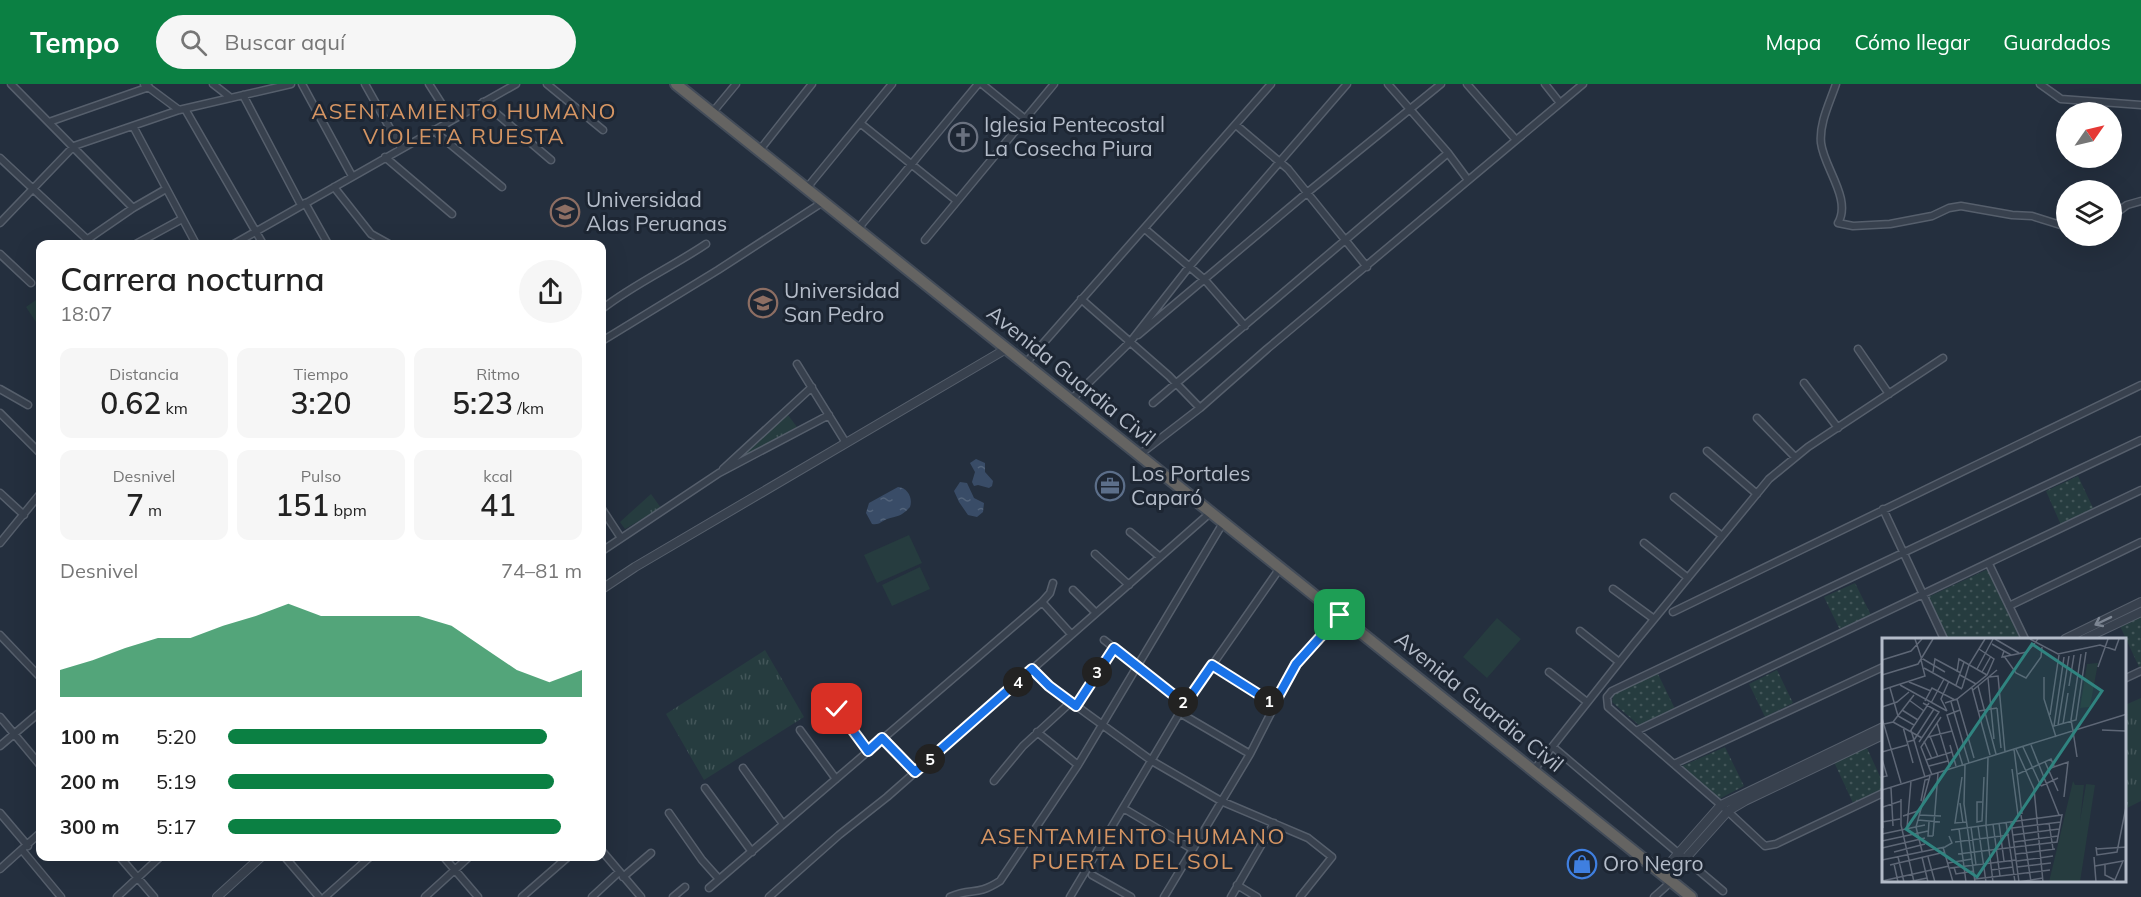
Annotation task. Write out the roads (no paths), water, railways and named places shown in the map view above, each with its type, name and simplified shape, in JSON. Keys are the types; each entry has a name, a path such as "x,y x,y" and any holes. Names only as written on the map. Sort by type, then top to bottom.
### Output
{"highway":[{"name":"Avenida Guardia Civil","path":"676,84 1691,897"}],"street":[{"path":"11,84 133,208"},
{"path":"213,84 231,98"},
{"path":"0,223 74,146 182,110 291,84"},
{"path":"302,84 352,176"},
{"path":"365,84 401,148"},
{"path":"429,84 452,120"},
{"path":"241,240 483,102 504,87 516,84"},
{"path":"548,84 603,130"},
{"path":"712,113 736,84"},
{"path":"759,152 812,84"},
{"path":"806,189 892,84"},
{"path":"857,230 980,84 1025,119"},
{"path":"925,240 1054,84"},
{"path":"1025,364 1271,84"},
{"path":"1131,341 1189,267 1347,84"},
{"path":"1388,84 1448,153 1468,180"},
{"path":"1070,400 1131,341 1441,84"},
{"path":"1467,84 1516,140"},
{"path":"1545,84 1560,103"},
{"path":"1139,456 1200,408 1583,84"},
{"path":"1836,84 1823,121 1821,141 1827,165 1841,200 1841,218 1838,223 1853,226 1890,224 1932,216 1949,208 1961,206 2032,216 2056,224"},
{"path":"2040,84 2061,99 2141,105"},
{"path":"49,122 147,86 182,110 260,240"},
{"path":"243,95 326,240"},
{"path":"483,102 551,160"},
{"path":"860,123 957,201"},
{"path":"1236,125 1280,161 1308,192 1367,267"},
{"path":"133,126 194,240"},
{"path":"433,130 502,187"},
{"path":"1153,403 1448,153"},
{"path":"385,157 452,214"},
{"path":"0,158 88,240"},
{"path":"334,187 371,234 382,240"},
{"path":"93,240 133,208 166,189"},
{"path":"2122,209 2141,201"},
{"path":"606,339 823,202"},
{"path":"143,240 182,219"},
{"path":"1145,229 1204,280 1245,326"},
{"path":"606,306 620,294 676,265 706,244"},
{"path":"0,254 31,283"},
{"path":"1081,299 1177,383 1200,408"},
{"path":"606,587 635,567 1006,349"},
{"path":"1858,349 1889,393"},
{"path":"1533,771 1769,479 1795,457 1943,358"},
{"path":"797,364 846,443"},
{"path":"1804,383 1838,428"},
{"path":"1673,612 2141,385"},
{"path":"719,473 812,387"},
{"path":"0,389 28,405"},
{"path":"0,412 36,449"},
{"path":"606,548 719,473 829,415"},
{"path":"1756,418 1795,457"},
{"path":"1882,794 1767,846 1608,707 1606,699 1610,692 2141,440"},
{"path":"1707,451 1757,494"},
{"path":"1636,731 2141,490"},
{"path":"0,493 24,516"},
{"path":"1674,497 1722,536"},
{"path":"0,543 36,500"},
{"path":"1883,509 1943,638"},
{"path":"769,897 1210,513"},
{"path":"606,515 621,538"},
{"path":"950,897 961,893 980,896 1000,882 1078,765 1223,523"},
{"path":"1130,532 1160,557"},
{"path":"2009,606 2141,542"},
{"path":"1644,543 1688,578"},
{"path":"1095,554 1129,585"},
{"path":"1989,564 2025,638"},
{"path":"1070,897 1185,704 1280,568"},
{"path":"709,888 1042,602 1050,593 1053,583"},
{"path":"1613,589 1654,619"},
{"path":"1073,590 1096,613"},
{"path":"1042,602 1071,634"},
{"path":"2067,638 2141,602"},
{"path":"2086,638 2141,612"},
{"path":"1164,897 1250,753 1296,664 1340,615"},
{"path":"1580,631 1619,662"},
{"path":"0,635 36,673"},
{"path":"1104,640 1185,704"},
{"path":"994,782 1037,732 1074,704 1114,648"},
{"path":"1212,665 1274,704"},
{"path":"1674,764 1882,667"},
{"path":"1032,669 1049,686 1152,761 1221,801 1308,838 1332,857 1300,897"},
{"path":"2126,678 2141,671"},
{"path":"1549,672 1587,702"},
{"path":"837,709 868,751"},
{"path":"1180,713 1250,753"},
{"path":"0,746 36,715"},
{"path":"0,717 36,760"},
{"path":"1654,897 1682,856 1724,808 1882,728"},
{"path":"800,730 836,779"},
{"path":"1037,732 1078,765"},
{"path":"1724,808 1745,801 1882,735"},
{"path":"882,738 915,772"},
{"path":"1553,747 1723,891"},
{"path":"743,768 783,824"},
{"path":"705,788 752,852"},
{"path":"1123,808 1192,849"},
{"path":"0,813 61,897"},
{"path":"669,813 702,860 719,879"},
{"path":"1231,897 1274,823"},
{"path":"0,870 36,836"},
{"path":"592,897 651,853"},
{"path":"606,856 641,897"},
{"path":"123,861 154,897"},
{"path":"117,897 156,861"},
{"path":"217,897 257,861"},
{"path":"288,861 320,897"},
{"path":"325,897 365,861"},
{"path":"447,861 478,897"},
{"path":"425,897 465,861"},
{"path":"522,897 563,861"},
{"path":"1092,875 1131,897"},
{"path":"1238,885 1257,897"},
{"path":"673,897 685,887"}],"water":[{"path":"976,459 985,463 985,472 993,481 989,488 974,486 972,482 975,472 970,463"},
{"path":"960,482 967,483 974,498 984,503 983,512 977,517 968,515 959,502 954,491"},
{"path":"898,487 905,489 909,494 910,507 899,516 872,524 866,513 869,503"}],"place":[{"name":"Iglesia Pentecostal La Cosecha Piura","path":"963,137"},
{"name":"Universidad Alas Peruanas","path":"565,212"},
{"name":"Universidad San Pedro","path":"763,303"},
{"name":"Los Portales Caparó","path":"1110,486"},
{"name":"Oro Negro","path":"1582,864"}],"district":[{"name":"ASENTAMIENTO HUMANO VIOLETA RUESTA","path":"464,124"},
{"name":"ASENTAMIENTO HUMANO PUERTA DEL SOL","path":"1133,848"}]}
